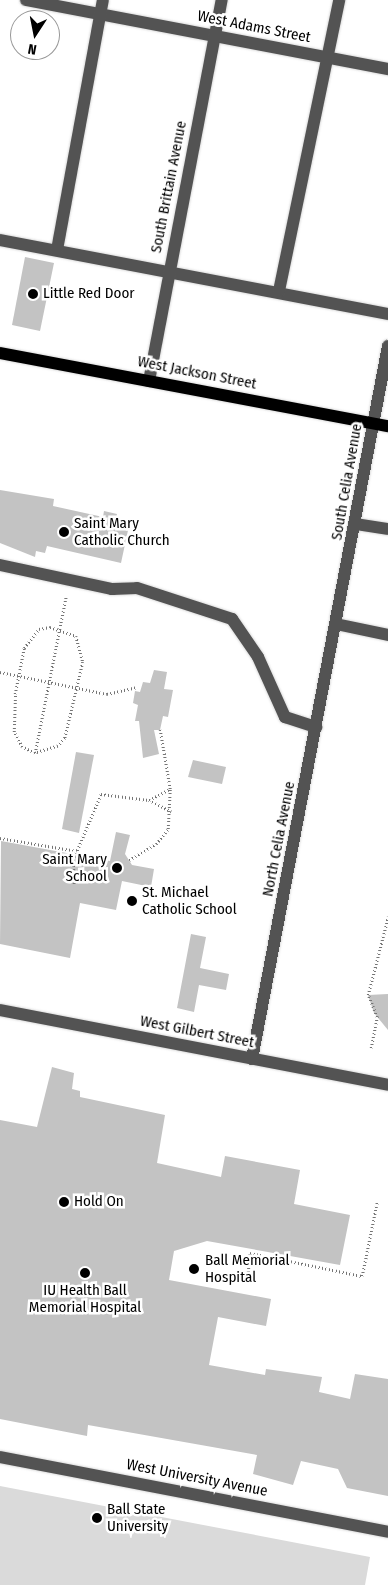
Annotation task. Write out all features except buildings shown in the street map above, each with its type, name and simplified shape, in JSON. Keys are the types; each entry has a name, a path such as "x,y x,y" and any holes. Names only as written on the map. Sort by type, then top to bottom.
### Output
{"main road":[{"name":"West Jackson Street","path":"0,353 388,426"}],"street":[{"name":"West Adams Street","path":"26,0 388,69"},
{"path":"57,250 103,0"},
{"name":"South Brittain Avenue","path":"149,381 222,0"},
{"path":"279,292 340,0"},
{"path":"0,240 388,314"},
{"name":"South Celia Avenue","path":"336,624 388,346"},
{"path":"356,524 388,529"},
{"path":"0,565 112,589 137,588 232,619 258,657 282,713 316,727"},
{"path":"336,624 388,634"},
{"name":"North Celia Avenue","path":"252,1059 336,624"},
{"name":"West Gilbert Street","path":"0,1010 388,1085"},
{"name":"West University Avenue","path":"0,1457 388,1532"}],"path":[{"path":"35,754 66,597"},
{"path":"61,628 76,636 82,647 77,688 65,738 58,746 35,754 22,746 14,732 18,676 24,648 38,630 61,628"},
{"path":"0,672 107,694 137,687"},
{"path":"129,860 156,844 168,829 171,812 170,789 160,730"},
{"path":"149,800 170,789"},
{"path":"74,884 76,851 101,794 149,800 171,812"},
{"path":"0,838 76,851"},
{"path":"371,1048 377,1017 368,995 388,917"},
{"path":"248,1272 250,1254 362,1276 377,1202"}],"shaded area":[{"name":"Ball State University","path":"0,1486 370,1557 365,1585 0,1585"}],"place":[{"name":"Little Red Door","path":"33,294"},
{"name":"Saint Mary Catholic Church","path":"64,532"},
{"name":"Saint Mary School","path":"117,868"},
{"name":"St. Michael Catholic School","path":"132,901"},
{"name":"Hold On","path":"64,1202"},
{"name":"Ball Memorial Hospital","path":"194,1269"},
{"name":"IU Health Ball Memorial Hospital","path":"85,1273"},
{"name":"Ball State University","path":"97,1518"}]}
